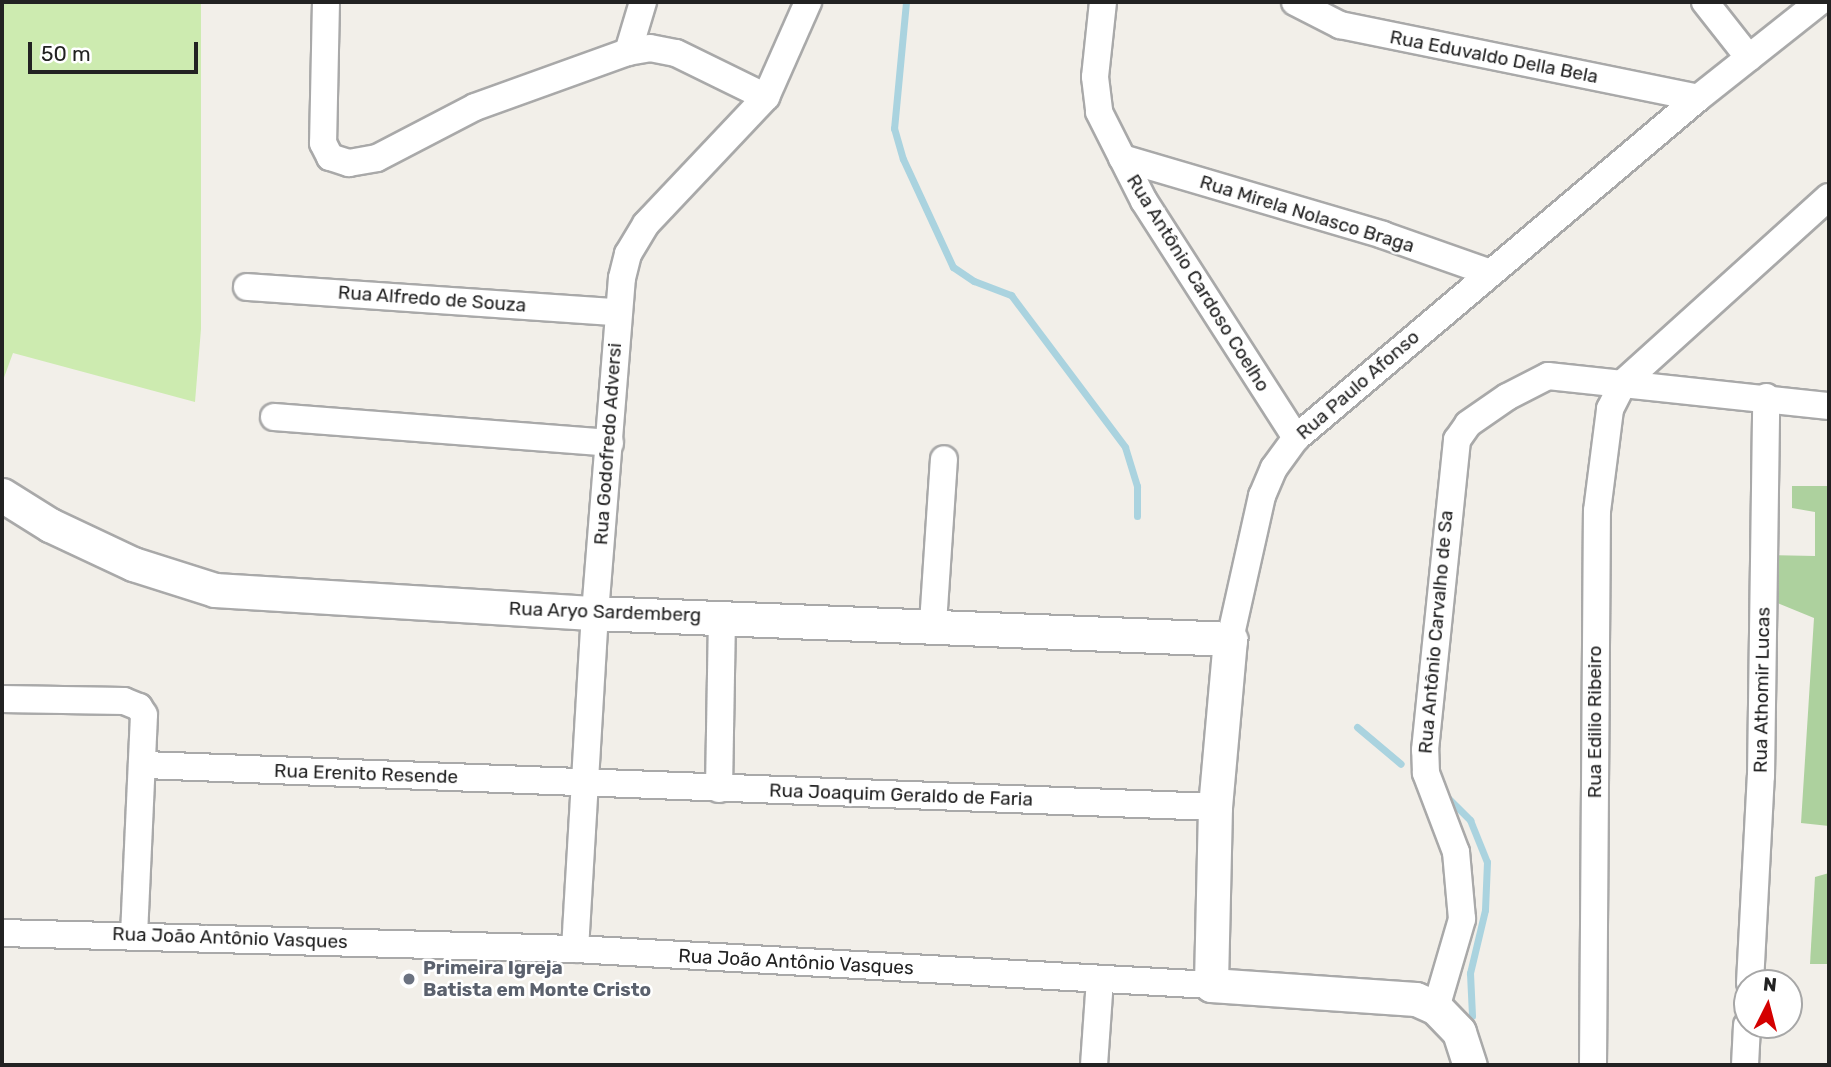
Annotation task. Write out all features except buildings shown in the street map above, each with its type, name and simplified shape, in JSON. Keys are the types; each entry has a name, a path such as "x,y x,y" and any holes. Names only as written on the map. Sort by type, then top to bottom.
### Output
{"street":[{"path":"326,2 323,143 330,157 349,163 377,159 475,107 628,52 650,48 676,53 766,97"},
{"path":"628,52 643,2"},
{"name":"Rua Godofredo Adversi","path":"575,949 595,613 618,312 628,254 646,224 766,97 808,2"},
{"name":"Rua Antônio Cardoso Coelho","path":"1103,2 1097,36 1097,100 1122,158 1144,201 1296,438"},
{"name":"Rua Eduvaldo Della Bela","path":"1296,2 1340,24 1698,98"},
{"path":"1705,2 1749,58"},
{"name":"Rua Paulo Afonso","path":"1211,985 1215,807 1230,639 1262,496 1274,468 1296,438 1698,98 1819,2"},
{"name":"Rua Mirela Nolasco Braga","path":"1122,158 1383,235 1491,273"},
{"path":"1624,382 1829,197"},
{"name":"Rua Alfredo de Souza","path":"247,287 618,312"},
{"name":"Rua Antônio Carvalho de Sa","path":"1436,1008 1462,919 1456,852 1426,773 1425,750 1451,463 1457,440 1468,424 1507,397 1548,376 1766,397 1829,406"},
{"name":"Rua Edilio Ribeiro","path":"1593,1065 1597,511 1610,409 1624,382"},
{"name":"Rua Athomir Lucas","path":"1751,969 1761,776 1766,397"},
{"path":"274,417 610,443"},
{"path":"933,624 944,459"},
{"name":"Rua Aryo Sardemberg","path":"2,495 50,525 133,564 215,590 595,613 933,624 1230,639"},
{"path":"719,789 722,617"},
{"path":"2,699 124,701 139,707 144,715 145,765 134,935"},
{"name":"Rua Erenito Resende","path":"145,765 586,783"},
{"name":"Rua Joaquim Geraldo de Faria","path":"586,783 1215,807"},
{"name":"Rua João Antônio Vasques","path":"2,933 575,949 1395,995 1436,1008 1459,1032 1470,1065"},
{"path":"1094,1065 1100,980"},
{"path":"1745,1065 1746,1039"}],"green space":[{"path":"2,2 201,2 201,329 195,402 13,353 2,383"},
{"path":"1792,486 1829,486 1829,826 1801,823 1814,618 1770,600 1772,555 1815,556 1815,512 1792,508"},
{"path":"1829,873 1829,964 1810,964 1815,877"}],"waterway":[{"path":"906,2 894,128 903,159 953,267 974,281 1011,295 1125,447 1137,486 1137,516"},
{"path":"1357,727 1401,764"},
{"path":"1447,797 1470,820 1487,862 1485,910 1470,973 1472,1016"}],"place":[{"name":"Primeira Igreja Batista em Monte Cristo","path":"409,979"}]}
